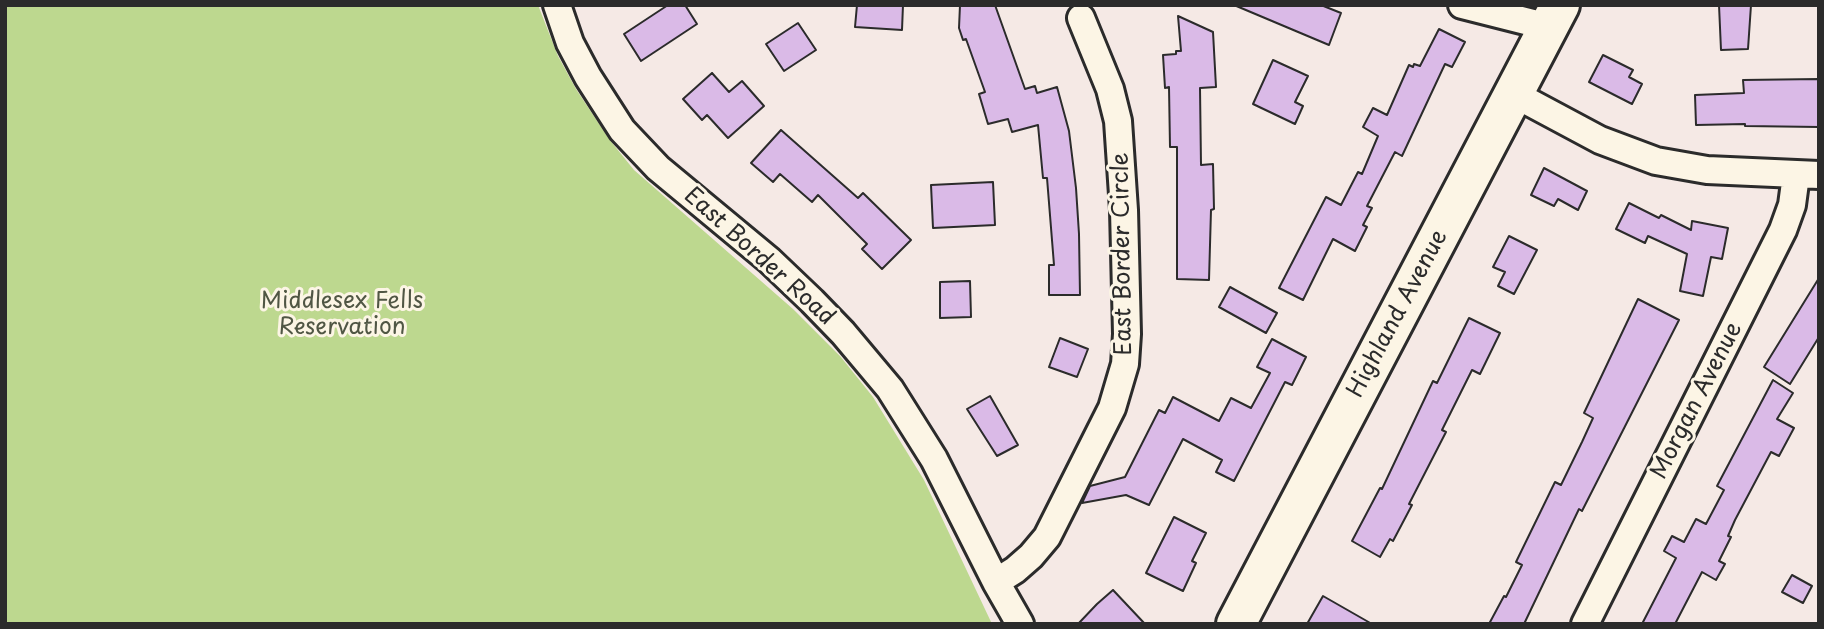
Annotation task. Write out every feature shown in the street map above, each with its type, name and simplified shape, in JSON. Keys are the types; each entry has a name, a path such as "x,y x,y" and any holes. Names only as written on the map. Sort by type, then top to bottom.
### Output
{"main road":[{"name":"Highland Avenue","path":"1236,624 1555,16"}],"street":[{"name":"East Border Road","path":"557,5 576,54 622,130 658,168 769,260 812,301 890,389 934,460 1020,624"},
{"path":"1462,5 1555,16"},
{"name":"East Border Circle","path":"996,582 1031,556 1047,537 1112,408 1125,364 1125,210 1118,121 1110,89 1081,18"},
{"path":"1514,94 1600,140 1656,161 1707,170 1808,175"},
{"name":"Morgan Avenue","path":"1585,624 1808,175"}],"green space":[{"name":"Middlesex Fells Reservation","path":"5,5 538,5 558,56 576,89 609,139 634,170 793,309 840,356 873,397 924,480 992,624 5,624"}],"building":[{"path":"668,5 685,5 697,24 641,61 624,34"},
{"path":"857,5 903,5 902,30 855,27"},
{"path":"960,5 995,5 1025,89 1035,86 1037,93 1057,87 1069,131 1076,188 1080,295 1049,295 1049,265 1054,265 1047,178 1043,178 1038,125 1012,132 1008,119 988,124 979,94 985,92 966,39 963,40 959,28"},
{"path":"1234,5 1321,5 1341,13 1329,45"},
{"path":"1719,5 1751,5 1748,49 1721,50"},
{"path":"1178,16 1213,32 1216,87 1200,88 1201,165 1213,164 1214,209 1211,210 1209,280 1177,279 1177,147 1170,147 1169,87 1165,88 1163,55 1181,51"},
{"path":"798,23 816,50 784,71 766,44"},
{"path":"1439,29 1465,42 1452,67 1445,64 1402,156 1395,152 1367,206 1372,208 1363,225 1367,227 1355,251 1333,239 1303,300 1279,288 1326,197 1341,205 1358,172 1362,174 1378,136 1363,127 1373,108 1387,115 1409,65 1420,66"},
{"path":"1603,55 1633,70 1629,77 1642,84 1632,104 1589,82"},
{"path":"1273,60 1308,76 1295,102 1303,106 1295,124 1253,104"},
{"path":"712,73 729,92 742,81 764,106 728,138 707,115 702,120 683,99"},
{"path":"1819,79 1819,127 1696,125 1695,95 1744,93 1743,80"},
{"path":"781,130 858,198 863,193 911,240 882,269 862,249 867,244 818,195 812,202 780,174 773,182 751,163"},
{"path":"1544,168 1587,191 1578,210 1558,199 1554,206 1531,195"},
{"path":"993,182 995,225 933,228 931,185"},
{"path":"1629,203 1691,230 1692,221 1728,228 1722,259 1711,257 1703,296 1680,291 1687,254 1648,236 1645,243 1616,229"},
{"path":"1509,236 1537,250 1514,294 1498,286 1505,272 1493,267"},
{"path":"1819,278 1819,337 1790,384 1764,367"},
{"path":"970,281 971,317 940,318 940,282"},
{"path":"1230,287 1277,313 1266,333 1219,307"},
{"path":"1638,299 1679,320 1582,511 1579,509 1524,624 1489,624 1522,565 1516,562 1555,482 1561,485 1582,442 1593,418 1584,413"},
{"path":"1469,318 1500,333 1480,374 1472,370 1442,430 1446,432 1409,504 1412,505 1393,541 1390,539 1380,557 1352,541 1380,488 1382,489 1433,381 1437,383"},
{"path":"1060,338 1088,349 1077,377 1049,367"},
{"path":"1272,339 1306,357 1292,385 1285,382 1234,481 1216,472 1222,460 1183,439 1149,505 1126,495 1082,503 1090,486 1125,477 1159,410 1165,413 1173,397 1219,421 1231,398 1251,408 1270,373 1257,367"},
{"path":"1773,380 1793,393 1777,419 1794,428 1779,456 1771,452 1735,520 1728,536 1731,537 1719,561 1725,564 1716,580 1702,572 1675,624 1642,624 1676,558 1664,551 1672,536 1684,542 1696,519 1706,524 1724,490 1717,486"},
{"path":"990,396 1018,445 997,456 967,409"},
{"path":"1174,517 1206,533 1192,561 1196,563 1183,591 1146,573"},
{"path":"1792,575 1812,586 1803,603 1782,592"},
{"path":"1113,590 1145,624 1078,624 1097,604"},
{"path":"1323,596 1372,624 1307,624"}]}
